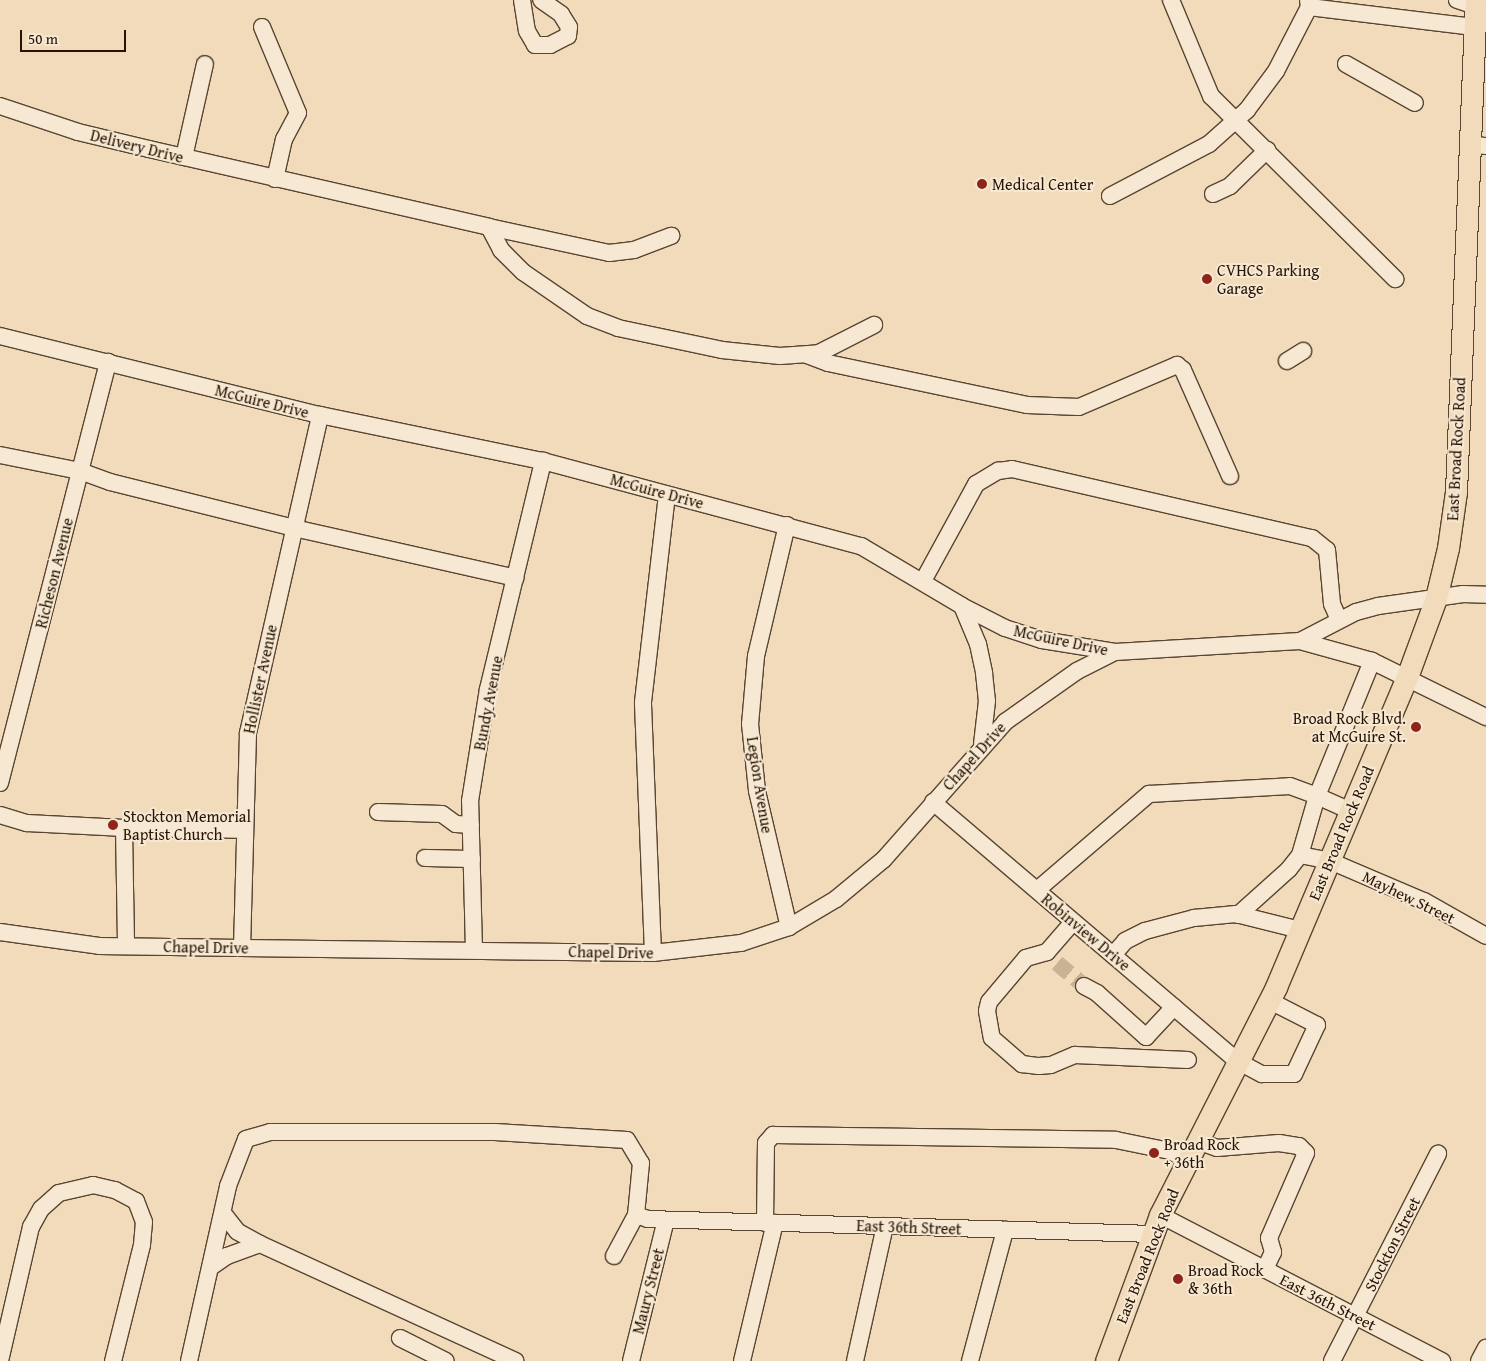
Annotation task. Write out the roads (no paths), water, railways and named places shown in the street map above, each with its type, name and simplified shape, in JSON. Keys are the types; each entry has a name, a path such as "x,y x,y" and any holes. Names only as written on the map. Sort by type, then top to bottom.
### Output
{"main road":[{"name":"East Broad Rock Road","path":"1106,1361 1157,1225 1187,1160 1270,1001 1407,677 1436,598 1448,548 1456,492 1478,145 1480,29 1473,3"}],"street":[{"path":"522,0 527,31 535,46 550,44 568,36 569,27 561,14 541,0"},
{"path":"1171,0 1211,96 1237,119 1395,279"},
{"path":"1110,196 1209,144 1237,119 1276,71 1309,3 1480,29"},
{"path":"262,27 298,113 284,139 275,179"},
{"path":"184,158 205,64"},
{"path":"1346,64 1415,103"},
{"name":"Delivery Drive","path":"0,106 78,132 184,158 609,253 634,250 671,236"},
{"path":"1213,194 1230,186 1267,150"},
{"path":"489,227 501,250 523,272 587,316 618,328 722,350 780,356 819,353 874,325"},
{"name":"McGuire Drive","path":"0,336 320,415 543,461 861,546 923,581 962,606 1005,628 1042,640 1114,652 1300,641 1372,661 1486,717"},
{"path":"1287,361 1303,351"},
{"path":"804,354 845,367 1027,405 1079,407 1177,365 1183,370 1230,476"},
{"name":"Richeson Avenue","path":"0,783 108,362"},
{"name":"Hollister Avenue","path":"242,948 248,733 320,415"},
{"path":"0,455 80,472 110,482 294,528 515,578"},
{"name":"Bundy Avenue","path":"474,950 470,801 488,689 543,461"},
{"path":"923,581 976,484 992,473 1012,469 1312,538 1326,550 1332,604 1339,620"},
{"path":"653,953 643,702 667,494"},
{"name":"Legion Avenue","path":"787,525 756,656 750,724 757,791 789,927"},
{"name":"McGuire Drive","path":"1300,641 1339,620 1378,606 1436,598 1486,595"},
{"path":"962,606 978,644 984,673 987,701 982,744"},
{"name":"Chapel Drive","path":"0,932 99,946 653,953 741,943 789,927 816,913 861,880 933,802 982,744 1005,722 1077,671 1114,652"},
{"path":"1238,915 1288,869 1300,855 1317,796 1372,661"},
{"path":"1036,890 1150,794 1290,786 1350,811"},
{"name":"Robinview Drive","path":"933,802 1238,1062 1262,1074 1294,1074 1318,1025 1270,1001"},
{"path":"378,812 442,814 456,824 471,825"},
{"path":"0,814 27,823 124,828 245,830"},
{"path":"124,828 126,946"},
{"name":"Mayhew Street","path":"1300,855 1330,861 1424,901 1486,936"},
{"path":"425,858 472,859"},
{"path":"1113,955 1125,941 1145,931 1194,918 1238,915 1300,930"},
{"path":"1073,922 1052,958 1026,958 989,1002 987,1011 992,1038 1022,1064 1052,1065 1075,1055 1188,1060"},
{"path":"1084,986 1097,993 1146,1037 1147,1058"},
{"path":"1146,1037 1174,1007"},
{"path":"188,1361 228,1186 246,1139 270,1132 495,1132 627,1140 641,1163 636,1215 614,1256"},
{"path":"742,1361 770,1223 766,1143 773,1135 1116,1140 1170,1151 1187,1160"},
{"path":"1197,1141 1216,1148 1245,1143 1279,1143 1299,1146 1306,1153 1269,1238 1273,1252 1265,1269"},
{"name":"Stockton Street","path":"1332,1361 1438,1154"},
{"path":"0,1361 31,1227 41,1209 59,1193 93,1185 115,1190 136,1201 144,1222 142,1245 113,1361"},
{"path":"222,1213 237,1231 260,1244 515,1361"},
{"name":"East 36th Street","path":"636,1215 666,1220 1005,1230 1157,1225 1265,1269 1442,1361"},
{"name":"Maury Street","path":"631,1361 666,1220"},
{"path":"855,1361 885,1226"},
{"path":"970,1361 1005,1230"},
{"path":"211,1266 227,1256 260,1244"},
{"path":"400,1338 446,1361"},
{"path":"1479,1361 1486,1348"}],"tunnel":[{"path":"1057,963 1084,986"}],"place":[{"name":"Medical Center","path":"982,184"},
{"name":"CVHCS Parking Garage","path":"1207,279"},
{"name":"Broad Rock Blvd. at McGuire St.","path":"1416,727"},
{"name":"Stockton Memorial Baptist Church","path":"113,825"},
{"name":"Broad Rock + 36th","path":"1154,1153"},
{"name":"Broad Rock & 36th","path":"1178,1279"}]}
